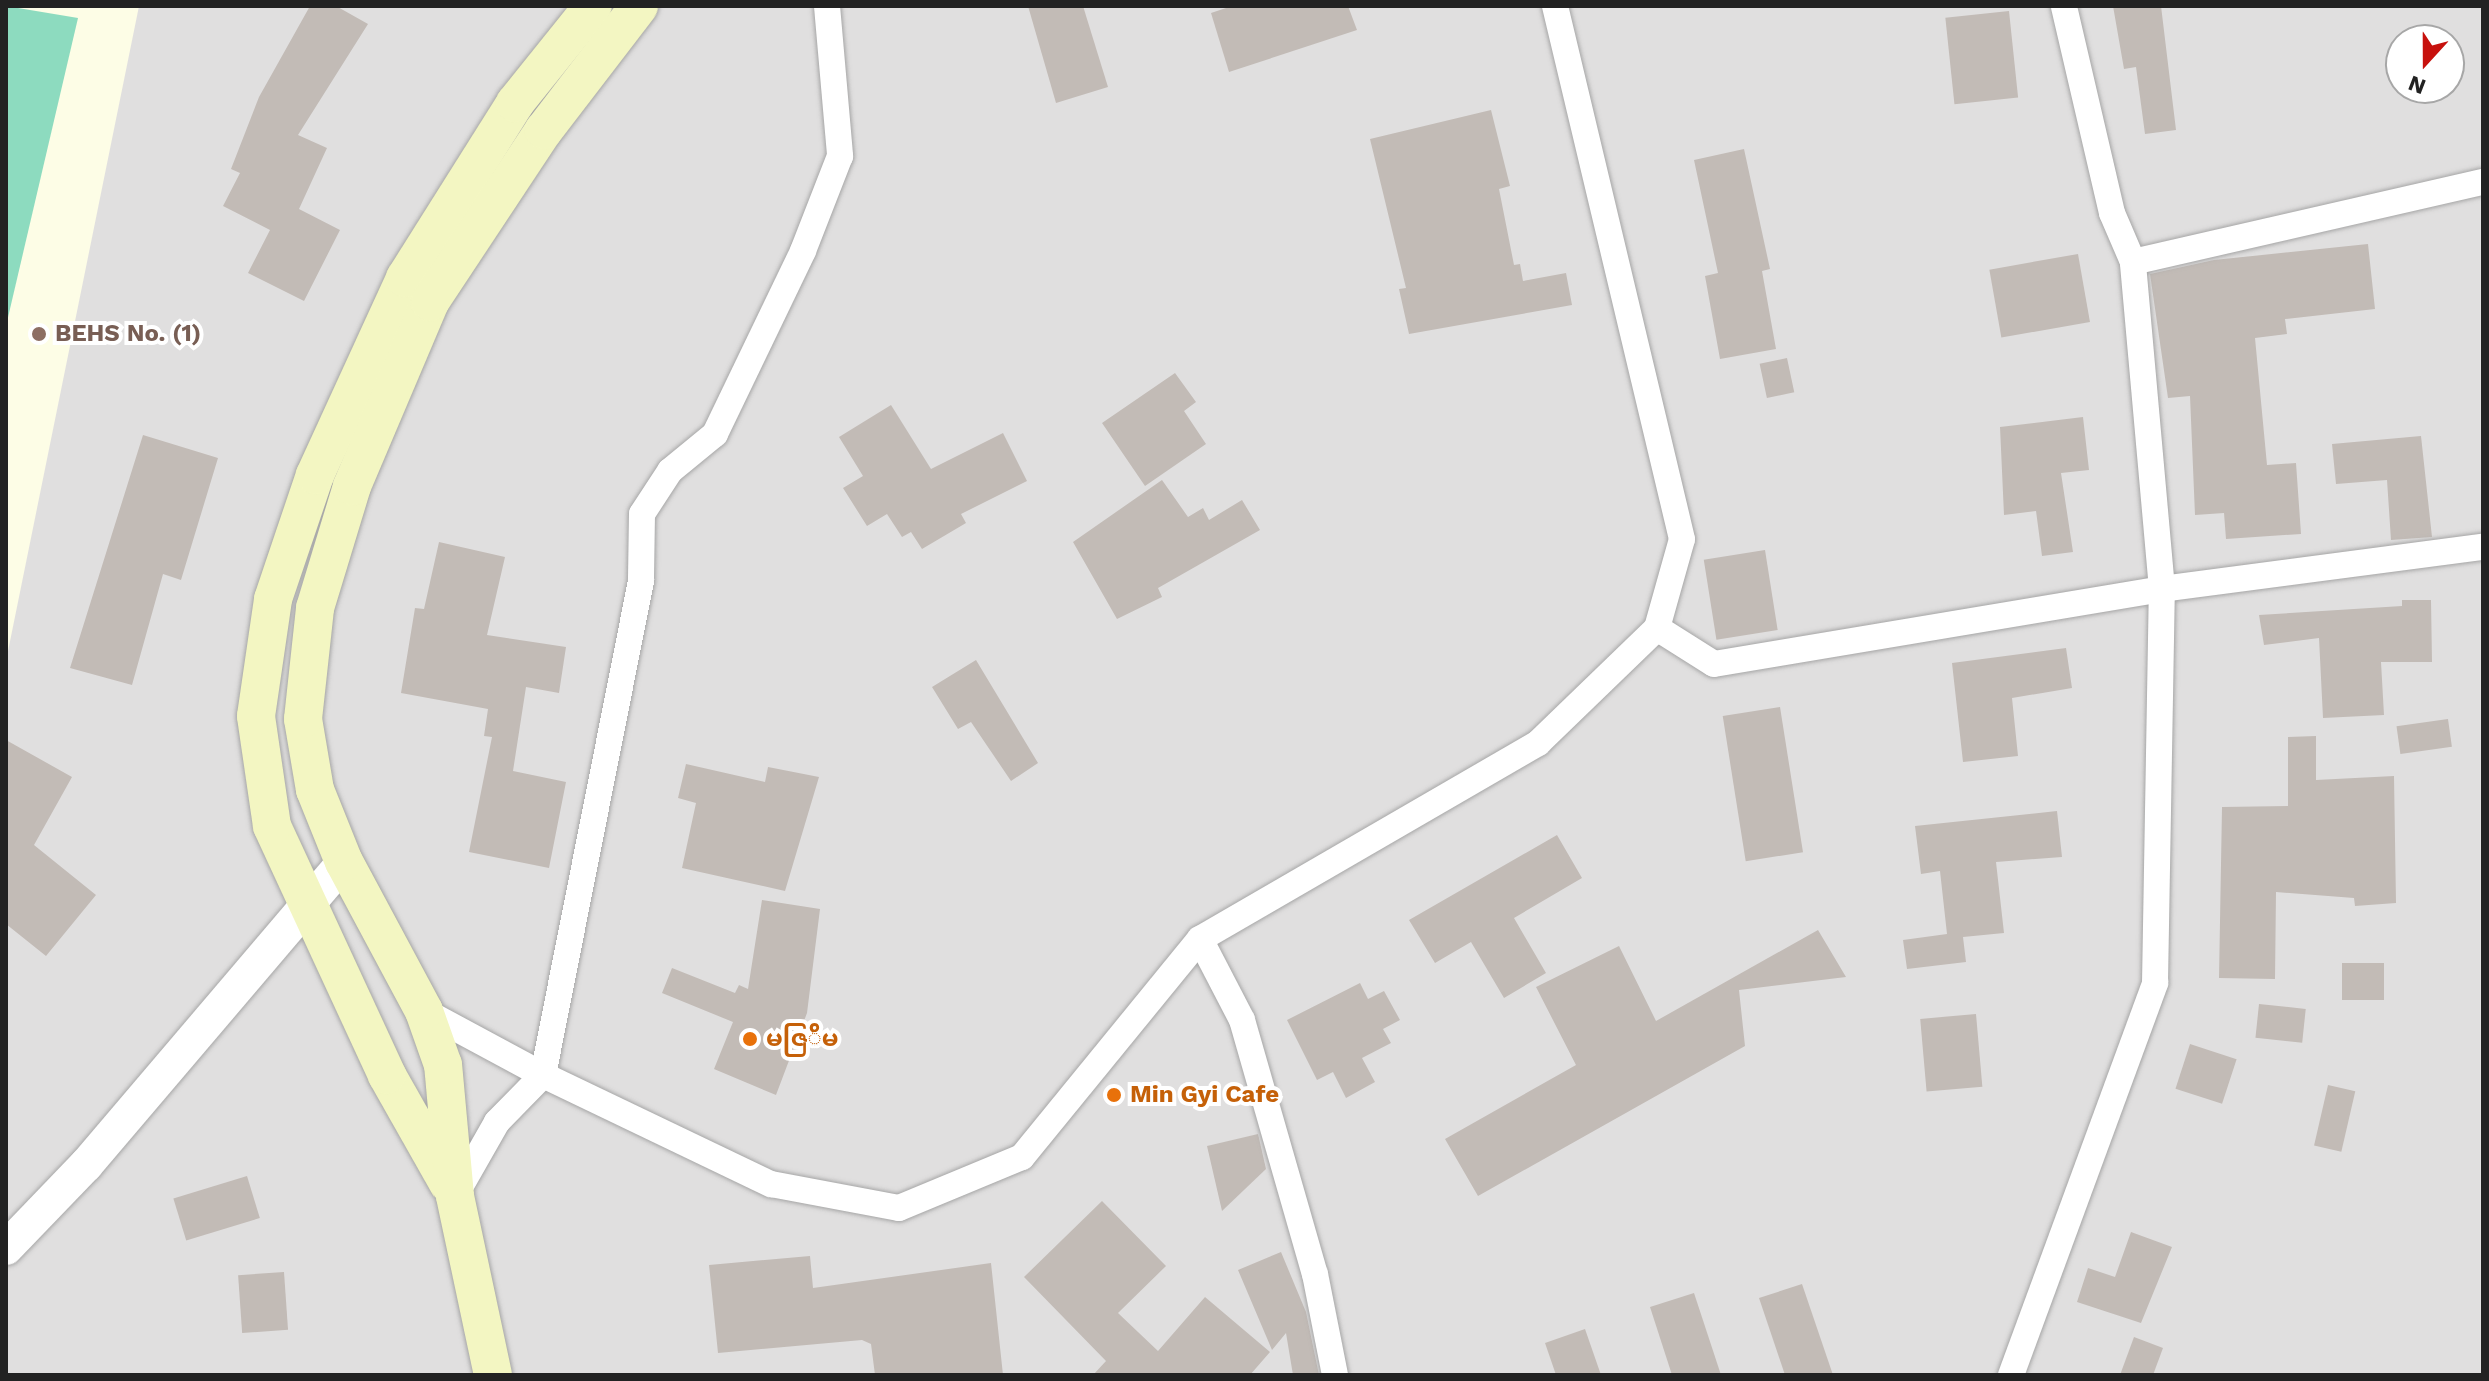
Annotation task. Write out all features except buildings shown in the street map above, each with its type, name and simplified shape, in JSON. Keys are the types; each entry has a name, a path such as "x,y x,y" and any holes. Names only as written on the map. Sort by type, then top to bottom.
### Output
{"main road":[{"path":"455,1196 387,1075 310,898 272,826 259,771 256,716 273,599 315,475 405,278 515,103 593,6"},
{"path":"493,1375 455,1196 443,1065 424,1011 344,862 315,790 303,719 315,608 352,486 430,302 544,130 639,6"}],"street":[{"path":"455,1196 497,1122 543,1075 641,581 642,514 670,471 715,434 803,251 840,156 827,6"},
{"path":"424,1011 543,1075 771,1184 899,1208 1022,1157 1200,939 1538,743 1657,628 1682,539 1555,6"},
{"path":"2011,1375 2155,983 2162,589 2133,262 2112,213 2064,6"},
{"path":"2133,262 2483,182"},
{"path":"1657,628 1714,664 2162,589 2483,547"},
{"path":"6,1248 86,1165 310,898 344,862"},
{"path":"1200,939 1242,1020 1315,1274 1335,1375"}],"shaded area":[{"path":"6,6 2483,6 2483,1375 6,1375"},
{"name":"BEHS No. (1)","path":"6,6 139,6 6,661"}],"green space":[{"path":"6,6 78,18 6,326"}],"place":[{"name":"BEHS No. (1)","path":"39,334"},
{"name":"မဇြ်ိမ","path":"750,1039"},
{"name":"Min Gyi Cafe","path":"1114,1095"}]}
